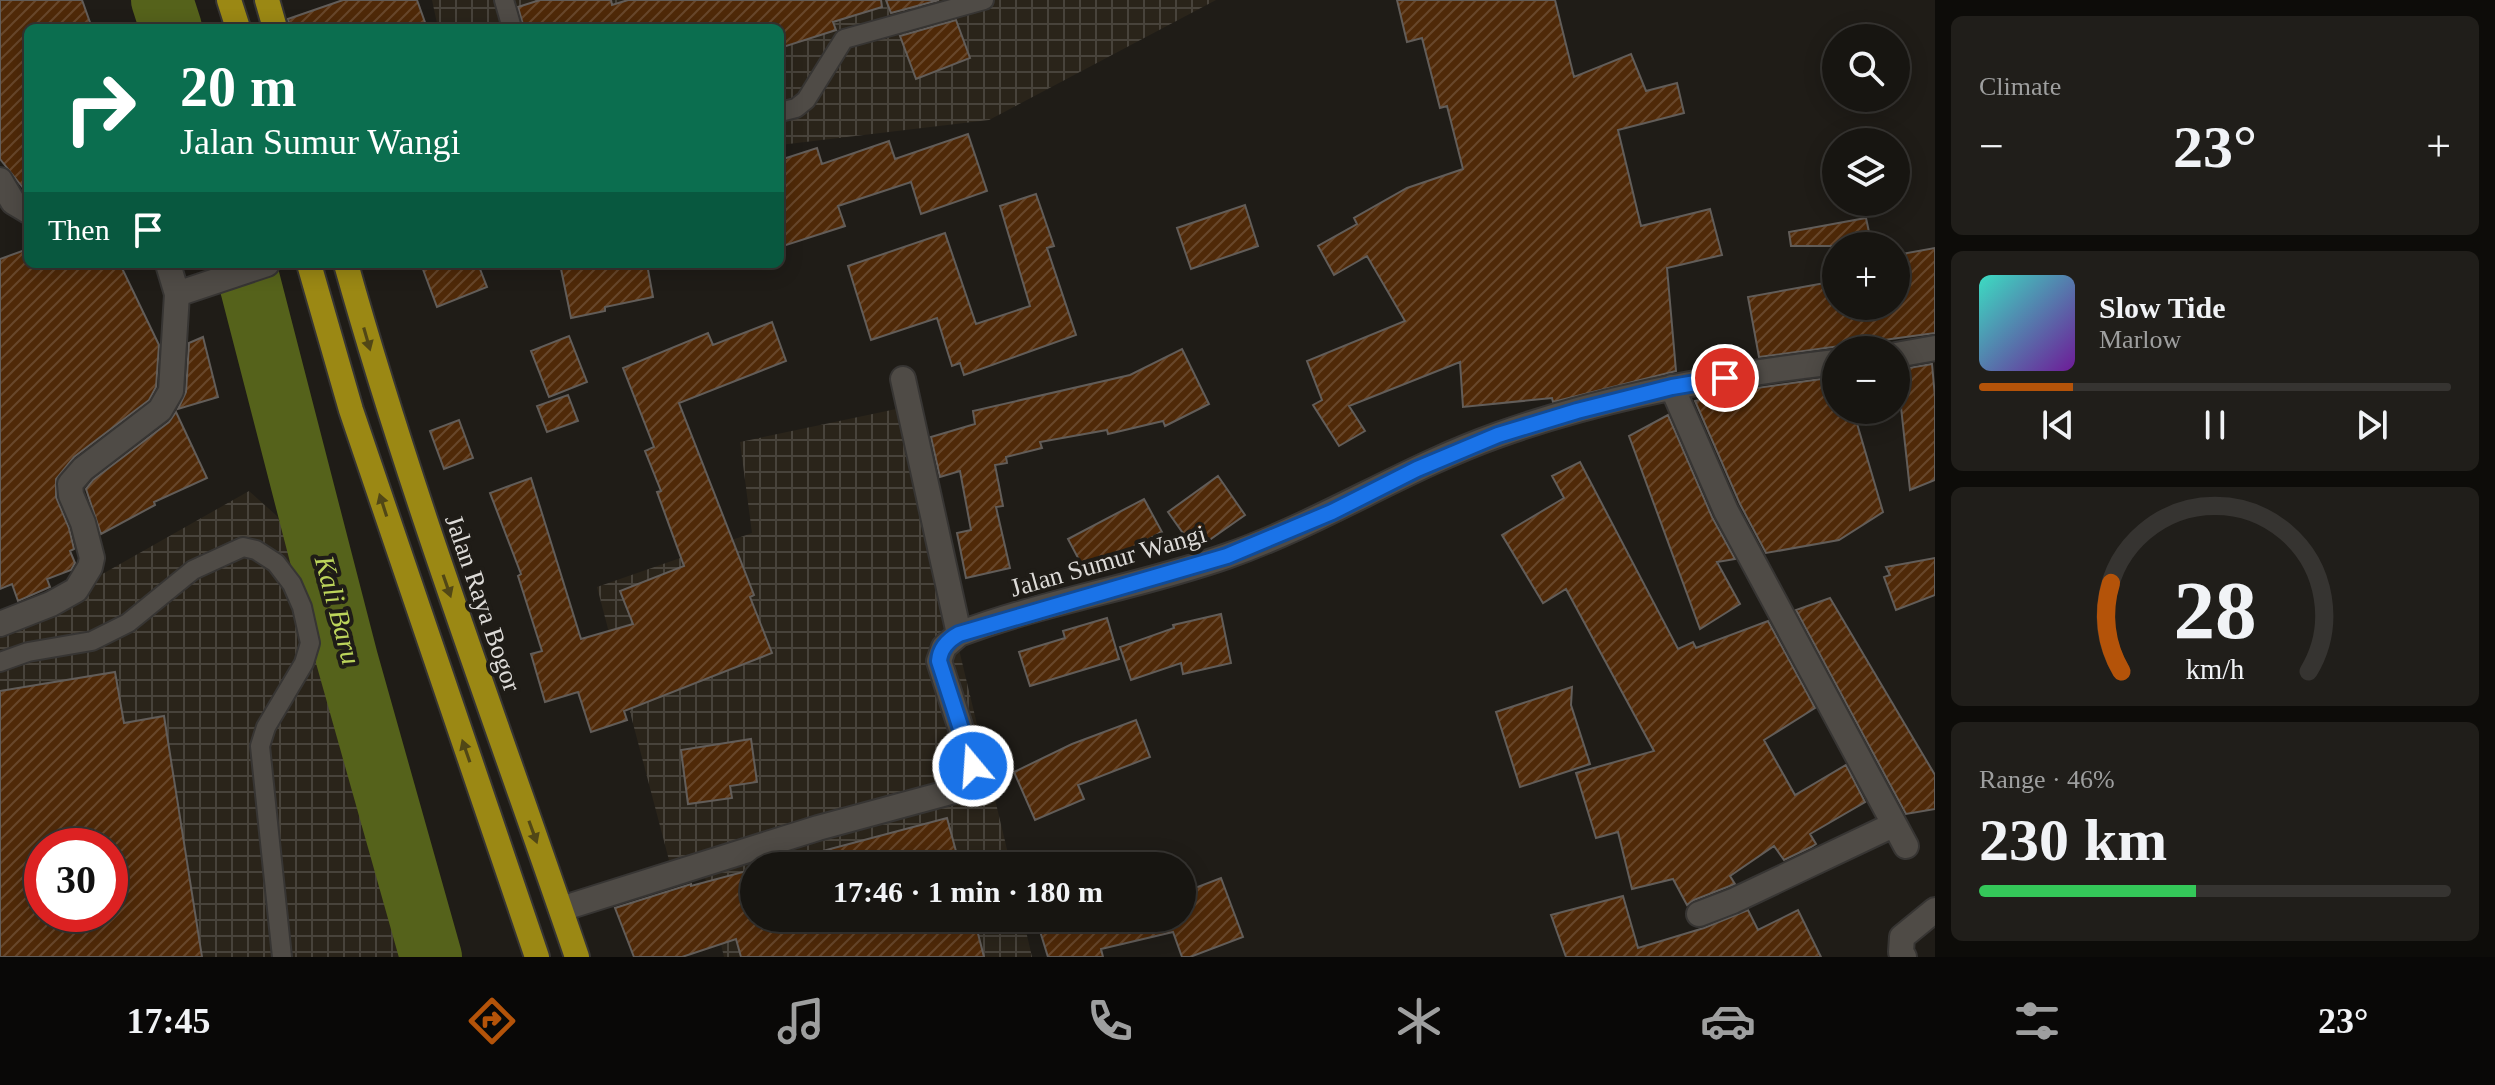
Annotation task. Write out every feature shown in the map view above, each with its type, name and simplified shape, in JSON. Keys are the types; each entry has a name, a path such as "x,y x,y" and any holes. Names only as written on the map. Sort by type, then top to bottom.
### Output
{"highway":[{"path":"229,0 237,24"},
{"path":"267,0 274,24"},
{"path":"310,268 356,424 537,957"},
{"name":"Jalan Raya Bogor","path":"347,268 388,412 577,957"}],"street":[{"path":"0,180 13,202 24,209"},
{"path":"0,624 51,604 76,590 83,580 92,558 70,484 83,469 160,410 171,391 181,292 170,268"},
{"path":"181,292 255,268"},
{"path":"1910,352 1935,348"},
{"name":"Jalan Sumur Wangi","path":"959,634 1227,556 1332,512 1417,469 1498,435 1672,387 1822,364"},
{"path":"561,909 818,828 969,787 975,775 973,766 939,661 946,643 959,634 903,379"},
{"path":"1672,387 1726,511 1906,846"},
{"path":"1699,914 1893,825"},
{"path":"1904,957 1901,952 1902,937 1935,910"}],"lane":[{"path":"504,0 511,24"},
{"path":"784,111 796,108 806,100 844,39 984,0"},
{"path":"0,662 28,652 92,641 128,623 193,570 243,547 256,550 276,563 292,584 302,607 310,643 304,663 266,727 260,746 282,957"}],"shaded area":[{"path":"432,0 1216,0 989,120 784,145 784,24 437,24"},
{"path":"901,408 1008,852 740,852 740,932 1026,932 1032,957 724,957 704,874 674,879 597,587 752,533 740,442"},
{"path":"249,491 277,516 316,596 402,957 0,957 0,632"}],"building":[{"path":"0,0 82,0 91,24 24,24 24,189 0,159"},
{"path":"343,0 417,0 426,24 289,24 288,19"},
{"path":"540,0 611,0 612,5 628,0 881,0 882,7 833,22 836,30 784,47 784,24 523,24 518,7"},
{"path":"886,0 939,0 891,13"},
{"path":"1397,0 1555,0 1574,77 1631,54 1646,91 1677,83 1684,113 1618,130 1641,226 1710,209 1722,255 1667,268 1676,371 1553,402 1552,398 1463,407 1460,362 1349,406 1365,431 1339,446 1313,405 1322,400 1307,361 1405,321 1367,256 1334,275 1318,246 1357,224 1354,218 1407,188 1463,169 1447,106 1440,108 1422,38 1407,42"},
{"path":"956,20 970,58 916,79 900,36"},
{"path":"968,134 987,191 921,214 911,182 838,206 845,226 784,246 784,159 817,148 822,164 889,141 895,159"},
{"path":"1036,194 1054,246 1047,248 1076,335 964,375 960,363 952,366 937,318 871,340 848,266 945,233 976,324 1030,306 1000,206"},
{"path":"1245,205 1258,246 1191,269 1177,228"},
{"path":"1866,218 1869,232 1822,232 1822,246 1791,246 1789,232"},
{"path":"1935,248 1935,333 1910,336 1822,336 1822,348 1759,357 1748,297 1822,284 1822,320 1910,320 1910,252"},
{"path":"24,250 24,268 122,268 159,345 156,387 149,400 74,457 56,479 56,497 69,528 74,549 70,551 75,563 71,570 47,579 50,587 18,601 12,584 0,589 0,259"},
{"path":"422,268 480,268 487,287 437,307"},
{"path":"561,268 648,268 653,297 571,318"},
{"path":"772,322 786,361 679,403 754,595 750,597 772,653 624,711 627,720 591,732 578,692 545,702 531,654 542,651 518,576 521,574 490,493 531,478 581,639 633,624 620,591 684,566 645,451 654,447 623,368 708,333 713,345"},
{"path":"569,336 587,382 549,397 531,351"},
{"path":"203,337 218,397 178,409 186,392 189,343"},
{"path":"1182,349 1209,404 1165,426 1163,421 1108,434 1107,430 1040,442 1042,448 1006,457 1007,463 995,465 1003,506 996,507 1010,568 966,578 957,533 971,530 960,471 940,477 931,437 975,424 973,411 1130,375"},
{"path":"1932,364 1935,480 1910,490 1903,424 1910,424 1910,368"},
{"path":"1822,379 1822,424 1857,424 1883,512 1839,540 1766,553 1740,504 1695,401 1735,391"},
{"path":"568,395 578,421 547,432 537,406"},
{"path":"176,412 207,478 154,502 155,505 101,534 86,489 93,480 169,422"},
{"path":"1668,415 1712,517 1735,559 1717,562 1740,604 1700,629 1629,436"},
{"path":"459,420 473,458 444,469 430,431"},
{"path":"1580,462 1678,649 1693,642 1696,648 1768,621 1815,708 1764,740 1795,795 1846,765 1865,802 1810,834 1816,844 1811,847 1784,860 1774,846 1730,876 1735,884 1687,905 1673,879 1632,889 1618,832 1596,838 1576,773 1654,751 1566,589 1543,603 1502,535 1564,498 1552,476"},
{"path":"1218,476 1245,515 1195,550 1168,512"},
{"path":"1144,499 1162,532 1086,573 1068,539"},
{"path":"1935,558 1935,595 1896,610 1884,577 1890,575 1886,567"},
{"path":"1830,598 1935,775 1935,809 1906,814 1796,610"},
{"path":"1221,614 1231,663 1183,674 1181,663 1131,680 1120,647 1174,628 1173,625"},
{"path":"1107,618 1119,659 1030,686 1019,652 1065,638 1063,631"},
{"path":"115,672 124,723 164,716 202,957 0,957 0,691"},
{"path":"1572,687 1571,705 1590,764 1520,787 1496,712"},
{"path":"1136,720 1150,757 1078,785 1084,799 1035,820 1014,772 1072,744"},
{"path":"751,739 757,782 730,786 732,798 688,804 681,750"},
{"path":"947,818 956,852 819,852"},
{"path":"740,873 740,932 978,932 984,957 741,957 736,939 682,957 634,957 615,908"},
{"path":"1221,878 1243,937 1190,957 1182,957 1173,932 1196,932 1196,888"},
{"path":"1623,896 1638,948 1704,928 1748,910 1758,930 1798,910 1821,957 1566,957 1551,915"},
{"path":"1040,932 1173,932 1101,949 1103,957 1048,957"}],"waterway":[{"name":"Kali Baru","path":"162,0 170,24"},
{"name":"Kali Baru","path":"246,268 347,659 431,957"}],"route":[{"path":"973,766 939,661 941,651 952,637 970,629 1227,556 1332,512 1417,469 1498,435 1672,387 1725,378"}]}
